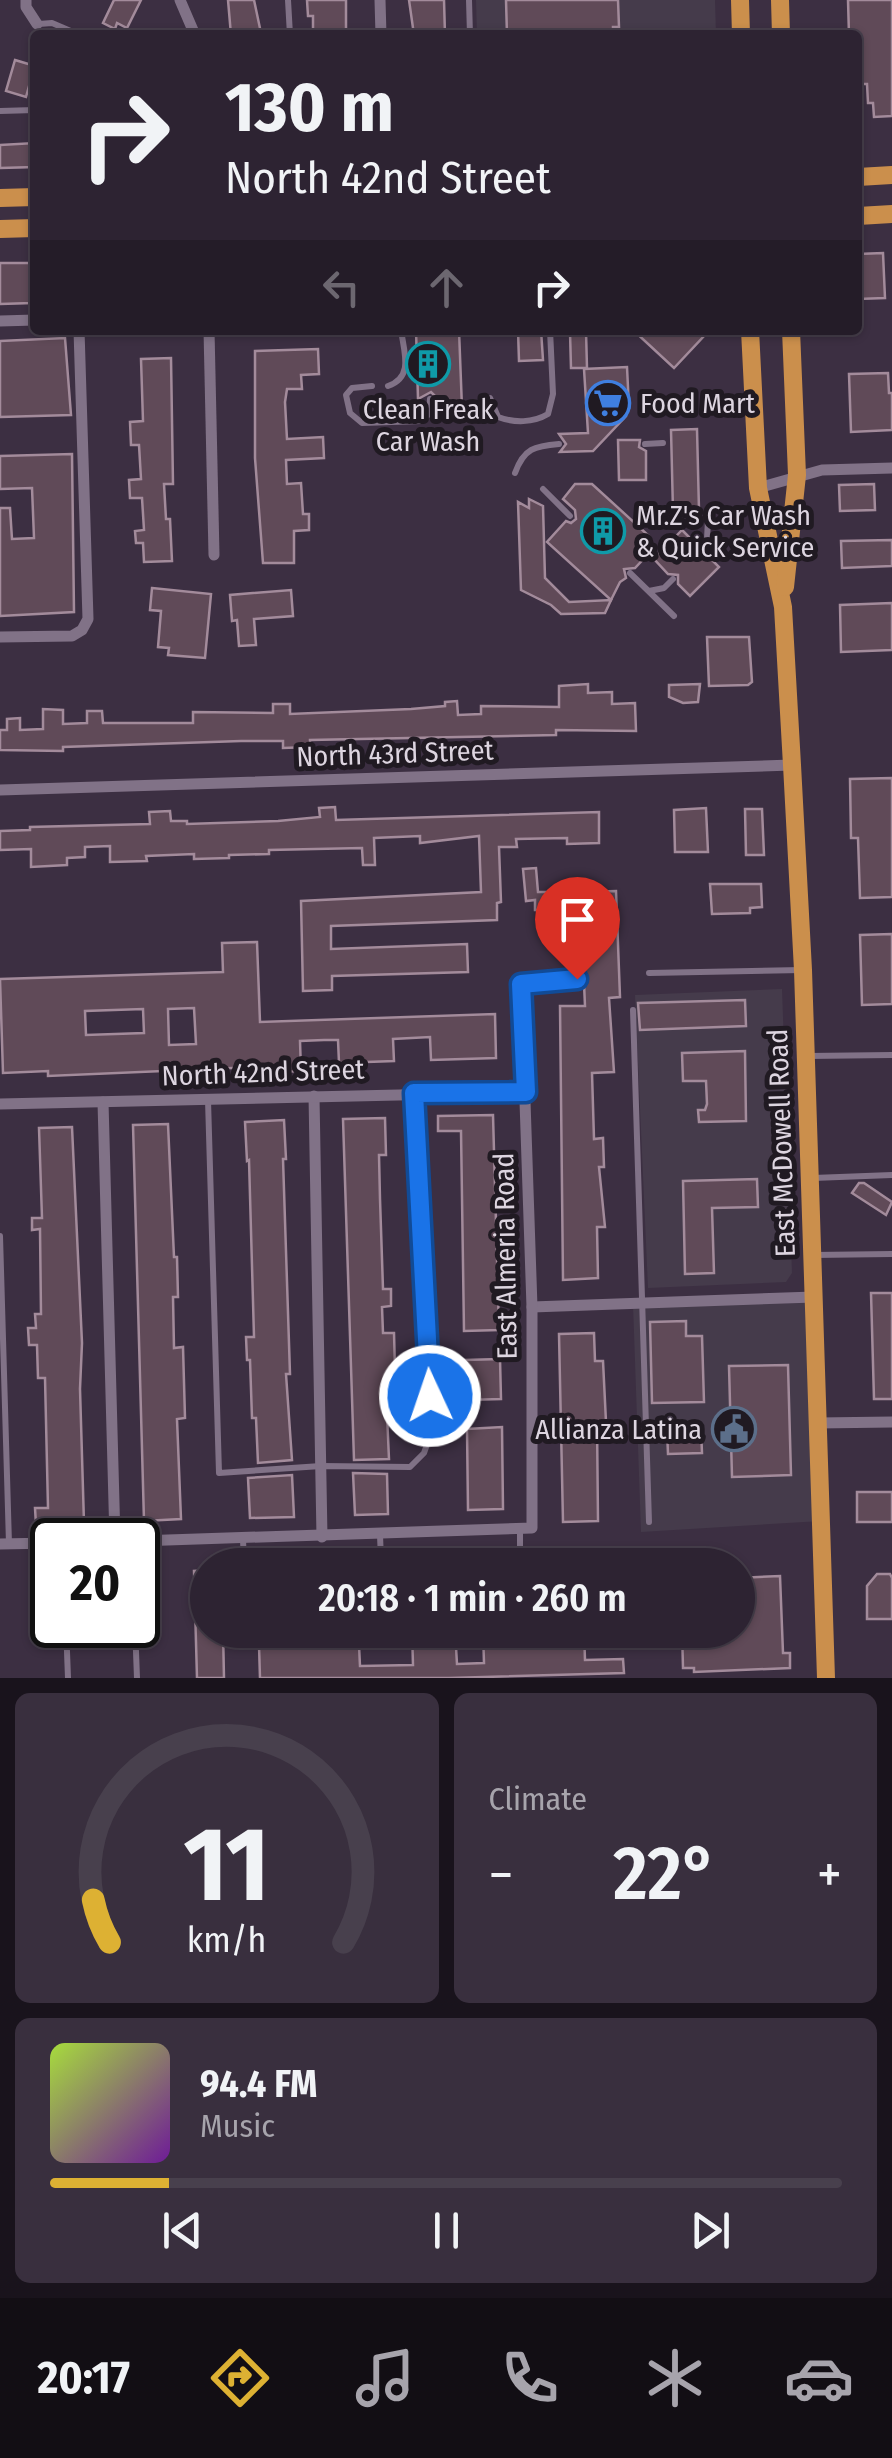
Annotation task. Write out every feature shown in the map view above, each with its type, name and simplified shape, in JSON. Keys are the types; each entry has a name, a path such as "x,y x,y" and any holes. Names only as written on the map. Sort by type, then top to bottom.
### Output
{"main road":[{"path":"740,0 742,30"},
{"path":"780,0 781,30"},
{"path":"862,176 892,175"},
{"path":"0,198 30,197"},
{"path":"862,216 892,214"},
{"path":"0,228 30,228"},
{"name":"East McDowell Road","path":"750,335 758,488 783,608 792,765 803,970 826,1678"},
{"name":"East McDowell Road","path":"783,608 797,475 791,335"}],"street":[{"path":"26,0 36,24"},
{"path":"180,0 193,30"},
{"path":"380,0 381,30"},
{"path":"0,321 30,320"},
{"path":"0,637 72,636 82,630 88,618 79,335"},
{"path":"209,335 214,555"},
{"path":"758,488 822,470 892,468"},
{"name":"North 43rd Street","path":"0,790 792,765"},
{"name":"East Almeria Road","path":"521,984 532,1307 526,1528"},
{"name":"North 42nd Street","path":"0,1104 526,1092"},
{"path":"314,1096 322,1538"},
{"path":"102,1102 114,1518"},
{"path":"532,1307 814,1297"},
{"path":"818,1423 892,1422"},
{"path":"160,1541 526,1528"},
{"path":"4,1544 30,1543"}],"lane":[{"path":"288,0 290,30"},
{"path":"469,0 470,30"},
{"path":"36,24 52,22 69,30"},
{"path":"0,111 30,110"},
{"path":"388,386 398,382 404,373 401,335"},
{"path":"490,398 498,417 510,422 540,419 548,414 553,394 550,335"},
{"path":"372,386 352,388 346,395 350,413 362,423 420,422 428,414 430,399"},
{"path":"645,444 662,443"},
{"path":"516,473 520,458 532,446 560,444"},
{"path":"542,489 570,516"},
{"path":"701,549 707,539 708,520"},
{"path":"630,574 674,616"},
{"path":"648,591 664,588 673,579"},
{"path":"521,984 577,979 572,902"},
{"path":"649,973 803,970"},
{"path":"632,1010 649,1522"},
{"path":"806,1056 892,1055"},
{"path":"208,1099 219,1473 321,1466 410,1467 424,1453 432,1433 414,1093"},
{"path":"810,1178 892,1175"},
{"path":"0,1236 4,1544"},
{"path":"812,1255 892,1254"},
{"path":"522,1548 526,1528"},
{"path":"380,1536 380,1548"},
{"path":"243,1539 243,1548"},
{"path":"67,1648 68,1678"},
{"path":"135,1648 137,1678"}],"shaded area":[{"path":"476,0 715,0 716,30 477,30"},
{"path":"782,989 792,1273 786,1282 648,1288 635,995"},
{"path":"814,1297 821,1521 641,1532 633,1304"}],"building":[{"path":"114,0 141,0 127,28 117,23 115,29 103,23"},
{"path":"228,0 254,0 260,30 231,30"},
{"path":"307,0 346,0 346,30 313,30 313,16 308,16"},
{"path":"409,0 444,0 445,30 413,30"},
{"path":"506,0 618,0 619,27 613,30 507,30"},
{"path":"848,0 892,0 892,116 874,117 867,84 862,84 862,30 849,30"},
{"path":"15,60 30,64 26,97 6,91"},
{"path":"30,143 30,167 0,168 0,145"},
{"path":"883,253 885,298 862,299 862,254"},
{"path":"0,263 30,263 30,303 0,304"},
{"path":"416,335 459,335 462,408 448,408 447,398 437,398 431,392 418,399"},
{"path":"518,335 541,335 543,360 519,361"},
{"path":"570,335 586,335 587,368 571,368"},
{"path":"638,335 703,335 674,368"},
{"path":"65,338 71,415 0,417 0,341"},
{"path":"318,349 319,374 301,375 302,389 287,389 285,402 287,439 323,437 324,458 286,460 287,484 301,483 303,514 309,514 309,530 294,531 294,563 263,563 255,458 255,351"},
{"path":"171,358 173,484 164,484 172,561 144,562 143,543 136,543 135,531 144,530 142,498 130,498 129,480 141,479 139,445 131,445 130,422 143,421 141,359"},
{"name":"Food Mart","path":"627,367 626,416 593,451 560,452 566,444 559,434 588,433 584,369"},
{"path":"888,373 892,430 851,432 849,374"},
{"path":"697,429 699,510 673,511 671,430"},
{"path":"618,440 640,440 639,447 646,451 646,480 619,480"},
{"path":"72,454 74,612 0,616 0,508 10,508 12,539 34,538 32,488 0,489 0,456"},
{"name":"Mr.Z's Car Wash & Quick Service","path":"575,484 592,484 649,536 650,552 635,568 624,569 626,578 611,600 547,542 566,521 576,519 575,510 563,499"},
{"path":"874,484 875,510 840,511 839,485"},
{"path":"529,499 543,506 545,578 569,602 611,600 605,613 561,614 521,590 518,502 529,508"},
{"path":"682,530 696,544 697,554 706,554 719,567 690,596 678,584 678,575 668,574 654,559"},
{"path":"892,540 892,566 842,568 841,541"},
{"path":"152,588 211,594 205,658 168,655 169,648 158,647 161,611 150,610"},
{"path":"291,590 293,616 254,619 256,645 239,646 230,595"},
{"path":"892,603 892,650 841,652 840,605"},
{"path":"707,637 749,637 752,682 709,686"},
{"path":"588,684 588,693 612,692 612,704 635,703 636,731 556,730 556,735 310,740 310,747 283,748 283,741 241,741 63,747 63,751 0,750 0,730 7,730 7,719 20,718 20,730 43,729 43,709 63,710 63,724 87,723 87,711 102,711 103,723 193,723 193,712 273,713 273,704 290,704 290,714 411,709 457,701 458,715 481,714 481,706 559,707 559,686"},
{"path":"700,684 698,702 683,703 669,697 669,685"},
{"path":"892,778 892,897 860,898 858,838 851,838 850,779"},
{"path":"335,807 336,820 599,812 599,843 567,844 567,838 516,839 517,847 499,847 501,902 497,903 497,920 331,926 331,949 467,944 468,972 332,976 332,990 303,991 301,901 481,892 479,836 420,843 420,836 374,838 375,865 363,865 362,848 269,850 269,854 229,858 194,859 194,854 146,856 147,861 110,862 110,846 85,847 85,857 67,858 67,865 31,867 31,849 0,850 0,831 30,827 150,824 149,812 170,811 171,821 187,824 278,821 320,817 319,808"},
{"path":"706,808 708,852 675,852 674,810"},
{"path":"745,809 762,809 764,855 746,855"},
{"path":"536,868 538,892 549,892 549,910 535,910 535,900 526,901 523,869"},
{"path":"710,884 761,884 762,907 750,908 750,913 712,914"},
{"path":"616,891 620,997 609,998 614,1072 592,1073 594,1139 603,1138 604,1167 599,1167 605,1227 597,1227 598,1278 563,1280 560,1006 585,1006 580,892"},
{"path":"892,934 892,1004 862,1005 860,935"},
{"path":"257,942 260,1022 495,1014 496,1058 431,1060 430,1037 393,1039 394,1061 339,1063 338,1040 324,1040 300,1041 301,1071 278,1072 278,1066 48,1076 48,1071 3,1073 0,979 223,972 222,943","holes":["194,1008 196,1044 169,1045 168,1009","143,1009 144,1033 86,1035 85,1011"]},
{"path":"745,1000 746,1026 640,1030 638,1003"},
{"path":"745,1051 746,1121 699,1122 698,1110 705,1110 707,1104 706,1081 683,1081 682,1053"},
{"path":"493,1115 499,1330 464,1331 461,1131 438,1131 438,1116"},
{"path":"385,1118 386,1155 379,1155 380,1199 383,1289 391,1289 391,1306 382,1307 383,1333 394,1333 395,1370 391,1370 392,1414 387,1414 389,1459 354,1460 343,1119"},
{"path":"284,1120 290,1374 286,1374 292,1460 258,1463 246,1337 254,1337 245,1122"},
{"path":"168,1124 177,1257 174,1348 183,1347 185,1418 177,1419 181,1519 144,1518 133,1125"},
{"path":"72,1127 82,1343 84,1518 36,1518 35,1508 48,1508 45,1378 38,1378 37,1345 29,1345 28,1328 36,1328 35,1314 41,1314 40,1229 32,1230 32,1218 42,1218 39,1128"},
{"path":"757,1179 758,1207 712,1208 714,1273 685,1274 683,1181"},
{"path":"859,1183 892,1202 886,1215 852,1193"},
{"path":"871,1293 892,1293 892,1399 874,1399"},
{"path":"686,1321 686,1336 702,1336 704,1402 652,1403 650,1322"},
{"path":"594,1333 595,1361 603,1361 606,1422 597,1422 598,1521 563,1522 559,1334"},
{"path":"500,1359 501,1399 467,1400 465,1360"},
{"path":"788,1365 791,1475 732,1477 729,1366"},
{"path":"502,1427 503,1509 468,1510 467,1429"},
{"path":"701,1429 702,1453 668,1454 667,1430"},
{"path":"353,1473 387,1474 388,1514 355,1515"},
{"path":"292,1475 294,1517 250,1518 248,1478"},
{"path":"857,1492 892,1492 892,1522 857,1522"},
{"path":"877,1574 890,1574 892,1578 892,1619 867,1619 867,1586"},
{"path":"780,1576 783,1653 790,1653 790,1668 694,1672 694,1668 683,1668 682,1648 755,1648 755,1577"},
{"path":"196,1648 223,1648 224,1678 197,1678"},
{"path":"259,1648 359,1648 360,1666 413,1665 413,1648 456,1648 457,1664 484,1663 484,1648 585,1648 585,1660 623,1659 624,1673 260,1678"}],"place":[{"name":"Clean Freak Car Wash","path":"428,364"},
{"name":"Food Mart","path":"608,403"},
{"name":"Mr.Z's Car Wash & Quick Service","path":"603,531"},
{"name":"Allianza Latina","path":"734,1429"}],"route":[{"path":"430,1396 414,1093 526,1092 521,984 577,979"}]}
